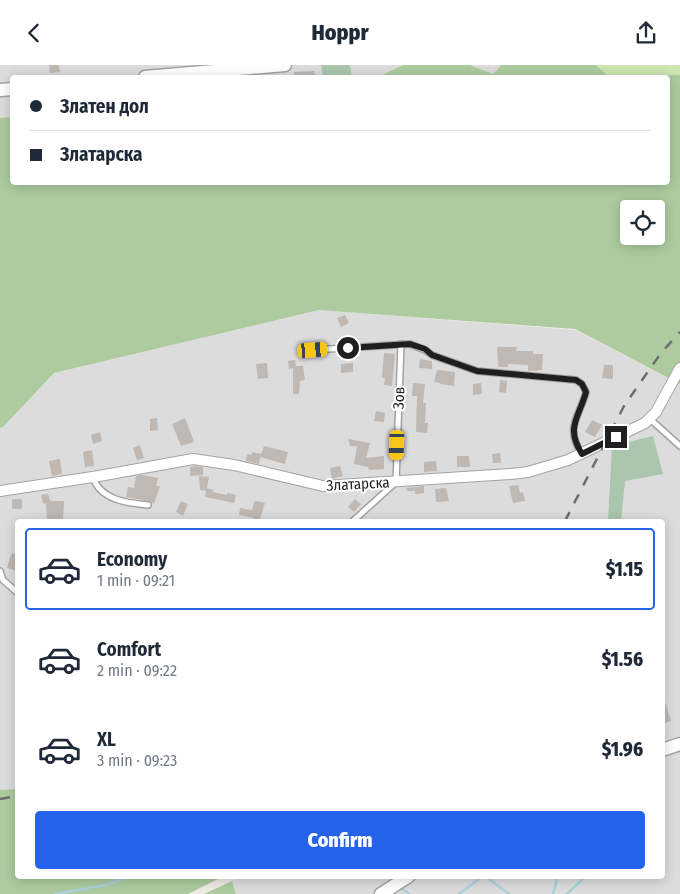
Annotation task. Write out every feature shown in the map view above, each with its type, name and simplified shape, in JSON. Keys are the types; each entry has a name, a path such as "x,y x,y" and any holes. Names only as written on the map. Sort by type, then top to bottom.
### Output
{"street":[{"path":"168,75 285,65"},
{"path":"650,419 680,368"},
{"name":"Златарска","path":"0,491 193,459 234,465 323,486 511,474 553,465 582,454 650,419"},
{"path":"665,749 680,744"},
{"path":"384,892 405,879"}],"lane":[{"name":"Зов","path":"396,482 401,344"},
{"path":"313,350 410,344 425,349 432,355 477,371 576,380 582,384 586,392 574,423 573,431 574,442 582,454"},
{"path":"650,419 680,446"},
{"path":"93,477 96,485 110,497 128,503 148,505"},
{"path":"355,519 396,482"},
{"path":"0,571 3,580 15,591"}],"shaded area":[{"path":"0,65 403,65 382,75 10,75 10,117 0,118"},
{"path":"470,65 501,65 493,74"},
{"path":"319,310 575,330 680,384 680,894 236,894 232,881 236,879 665,879 665,519 15,519 15,789 0,790 0,428 54,373"}],"green space":[{"path":"321,65 350,65 352,75 323,75"},
{"path":"403,65 470,65 493,74 501,65 596,65 607,75 382,75"},
{"path":"596,65 680,65 680,75 607,75"},
{"path":"670,75 680,75 680,384 575,329 319,310 54,373 0,428 0,118 10,117 10,185 670,185"},
{"path":"653,436 663,474 625,481 621,519 608,519 612,446"},
{"path":"15,789 15,879 218,879 188,894 0,894 0,790"},
{"path":"232,881 236,894 204,894"}],"building":[{"path":"49,65 59,65 60,72 50,73"},
{"path":"314,71 315,75 294,75 294,72"},
{"path":"345,315 349,323 341,327 337,318"},
{"path":"497,347 517,347 516,351 533,351 533,354 543,354 542,370 528,371 528,365 508,364 508,367 498,367"},
{"path":"384,353 395,354 392,386 384,385 385,378 382,378"},
{"path":"420,359 432,361 432,369 419,368"},
{"path":"295,360 296,366 303,366 305,380 300,381 299,394 293,394 293,368 289,369 288,361"},
{"path":"267,363 268,378 258,379 256,364"},
{"path":"353,363 353,372 341,373 341,364"},
{"path":"604,365 613,365 613,379 602,378"},
{"path":"437,370 455,372 454,386 434,382"},
{"path":"500,380 507,381 506,393 499,392"},
{"path":"413,383 425,384 423,403 426,403 425,423 428,423 427,433 416,432 417,396 412,396"},
{"path":"481,383 482,394 473,395 473,384"},
{"path":"376,411 385,413 384,422 374,421"},
{"path":"157,418 158,430 150,431 150,419"},
{"path":"185,418 194,442 181,446 172,424"},
{"path":"592,420 602,425 595,437 585,432"},
{"path":"100,432 102,441 93,444 91,435"},
{"path":"348,439 370,443 366,458 384,456 384,469 369,470 368,467 354,464 357,446 350,446"},
{"path":"140,445 144,458 137,460 133,448"},
{"path":"264,446 288,452 285,464 260,457"},
{"path":"92,450 94,466 85,467 83,452"},
{"path":"252,452 261,454 259,464 246,461 247,454 252,455"},
{"path":"500,453 501,463 493,463 492,454"},
{"path":"457,456 469,456 470,467 457,467"},
{"path":"60,459 62,474 52,476 49,461"},
{"path":"436,461 437,471 424,472 424,462"},
{"path":"340,466 343,476 332,479 330,468"},
{"path":"190,467 203,467 203,475 190,476"},
{"path":"142,475 158,478 156,486 160,486 154,504 126,497 128,487 134,488 136,476"},
{"path":"199,476 209,477 207,488 214,490 213,492 236,495 234,503 205,497 206,491 200,490"},
{"path":"518,485 520,493 523,492 525,501 513,503 509,486"},
{"path":"424,486 424,493 415,494 415,491 407,491 406,488"},
{"path":"446,488 449,501 436,502 435,489"},
{"path":"48,494 50,501 64,501 63,519 47,519 46,503 43,504 41,495"},
{"path":"12,499 22,499 22,509 12,509"},
{"path":"355,499 361,504 354,512 348,507"},
{"path":"181,501 188,504 183,516 176,512"},
{"path":"256,501 265,503 260,519 239,515 240,508 252,510"},
{"path":"15,553 15,570 7,568 11,554"},
{"path":"665,702 671,721 665,723"}],"waterway":[{"path":"55,894 106,885 122,879"},
{"path":"391,879 394,882"},
{"path":"459,894 479,879"},
{"path":"489,879 509,894"},
{"path":"553,894 557,879"},
{"path":"567,894 583,879"},
{"path":"400,887 409,894"}],"railway":[{"path":"566,519 624,406 661,353 680,332"},
{"path":"0,799 15,796"}],"route":[{"path":"348,348 410,344 425,349 432,355 477,371 576,380 582,384 586,392 574,423 573,431 574,442 582,454 616,437"}]}
